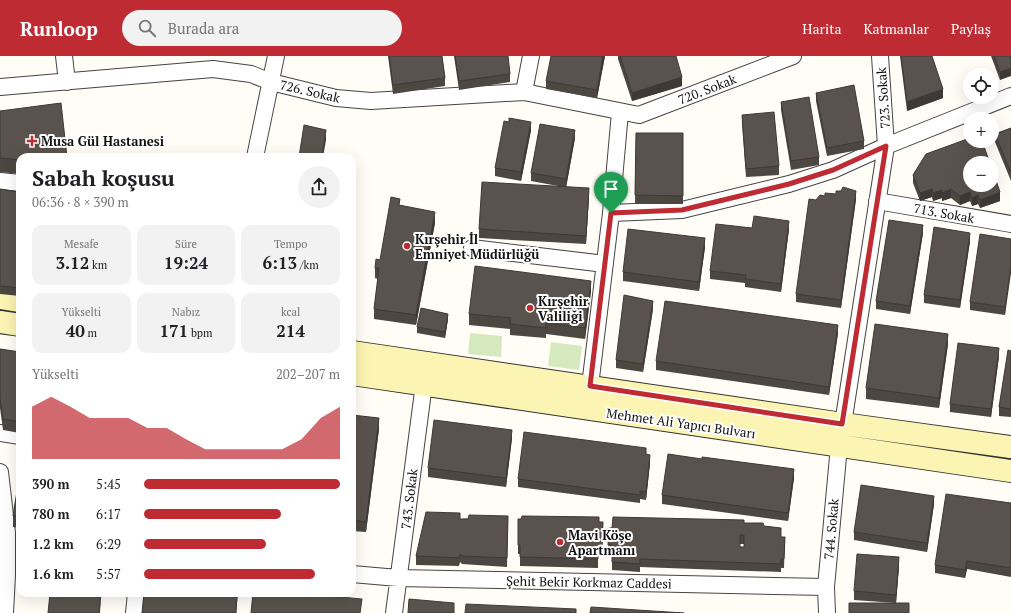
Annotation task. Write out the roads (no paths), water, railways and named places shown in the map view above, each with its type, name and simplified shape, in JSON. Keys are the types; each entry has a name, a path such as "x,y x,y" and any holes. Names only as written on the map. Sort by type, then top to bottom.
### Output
{"main road":[{"path":"0,298 16,300"},
{"path":"0,322 16,324"},
{"name":"Mehmet Ali Yapıcı Bulvarı","path":"356,353 842,424 1011,447"},
{"name":"Mehmet Ali Yapıcı Bulvarı","path":"356,375 595,411 1011,471"}],"street":[{"path":"64,56 67,82"},
{"path":"256,153 276,56"},
{"path":"524,92 531,56"},
{"name":"720. Sokak","path":"620,112 639,115 794,56"},
{"name":"723. Sokak","path":"842,424 886,146 880,56"},
{"name":"726. Sokak","path":"0,88 213,69 251,74 271,82 336,98 371,101 524,92 620,112"},
{"path":"611,213 682,210 789,184 833,170 886,146 1011,96"},
{"path":"590,386 611,213 620,112"},
{"path":"0,181 16,183"},
{"name":"713. Sokak","path":"877,201 1011,224"},
{"path":"472,248 605,264"},
{"name":"743. Sokak","path":"394,613 424,384"},
{"path":"0,433 16,435"},
{"name":"744. Sokak","path":"827,613 826,588 839,446"},
{"path":"0,472 8,527 5,613"},
{"name":"Şehit Bekir Korkmaz Caddesi","path":"356,574 398,578 826,588"},
{"path":"134,613 136,597"}],"place":[{"name":"Musa Gül Hastanesi","path":"32,141"},
{"name":"Kırşehir İl Emniyet Müdürlüğü","path":"407,246"},
{"name":"Kırşehir Valiliği","path":"530,308"},
{"name":"Mavi Köşe Apartmanı","path":"560,542"}]}
